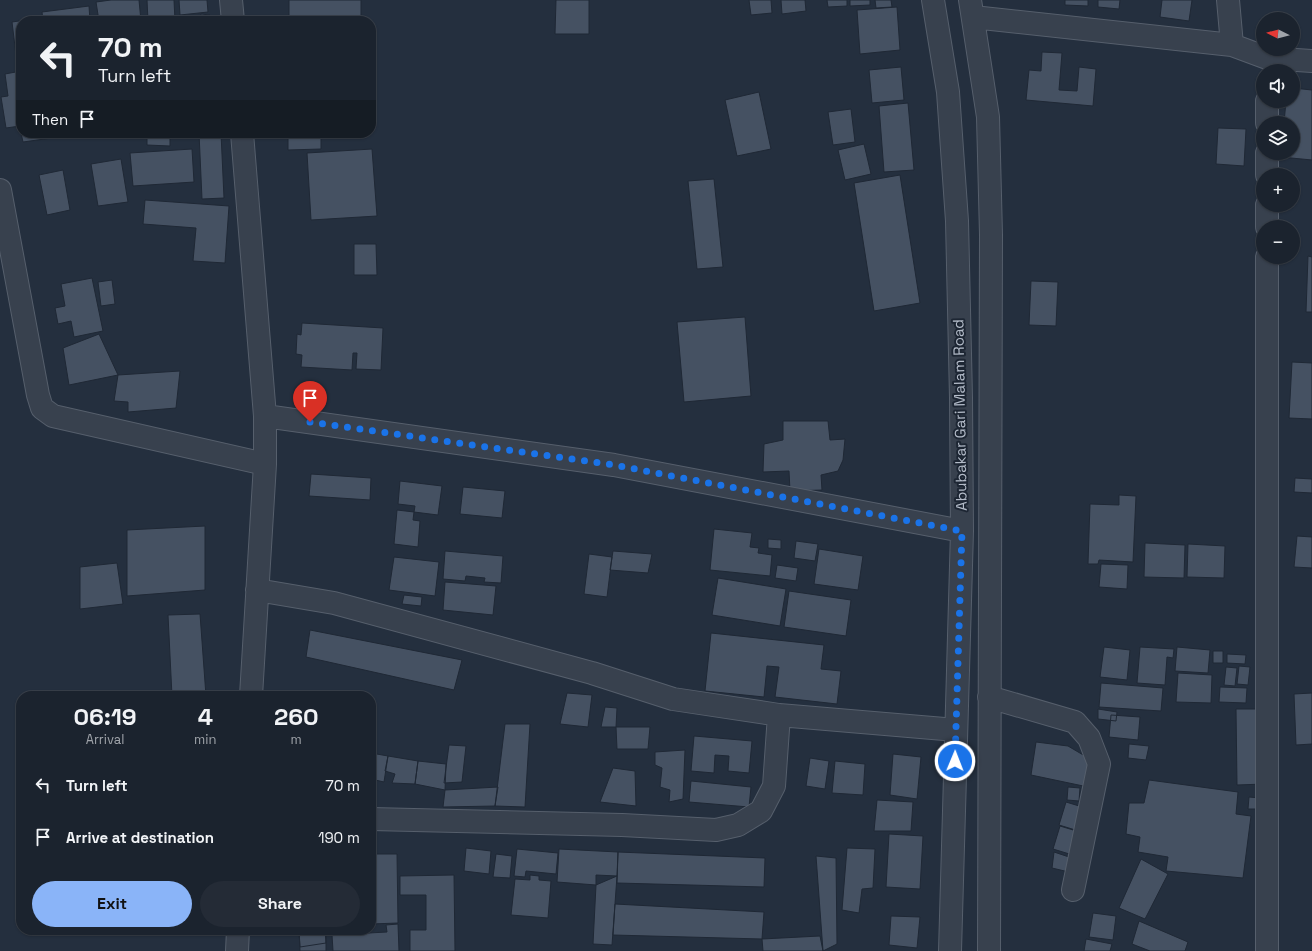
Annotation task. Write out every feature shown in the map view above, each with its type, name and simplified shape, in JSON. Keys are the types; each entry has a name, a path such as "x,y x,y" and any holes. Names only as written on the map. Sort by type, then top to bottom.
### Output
{"street":[{"path":"231,0 233,16"},
{"name":"Abubakar Gari Malam Road","path":"933,0 948,92 957,221 962,398 962,531 950,951"},
{"path":"1228,0 1232,45"},
{"path":"989,951 991,235 988,117 971,8 1232,45 1267,64 1312,61"},
{"path":"242,138 265,416 265,464 251,691"},
{"path":"0,190 38,395 42,408 54,416 265,464"},
{"path":"1267,264 1267,951"},
{"path":"265,416 614,465 962,531"},
{"path":"257,590 334,603 592,673 673,699 780,715 956,730"},
{"path":"989,697 1075,722 1089,738 1099,764 1073,890"},
{"path":"376,819 622,825 716,830 738,825 761,811 774,786 780,715"},
{"path":"237,951 238,935"}],"building":[{"path":"111,0 139,0 141,16 98,16 96,2"},
{"path":"147,0 174,0 175,16 148,16"},
{"path":"179,0 207,0 208,12 180,15"},
{"path":"289,0 361,0 361,16 289,16"},
{"path":"556,0 589,0 589,34 555,34"},
{"path":"749,0 771,0 772,13 751,15"},
{"path":"781,0 805,0 806,11 782,14"},
{"path":"827,0 847,0 847,6 828,7"},
{"path":"850,0 870,0 870,5 850,6"},
{"path":"875,0 891,0 892,7 876,8"},
{"path":"1065,0 1088,0 1088,6 1065,5"},
{"path":"1098,0 1120,0 1119,9 1098,7"},
{"path":"1162,0 1192,0 1189,21 1160,17"},
{"path":"89,6 90,16 42,16 42,12"},
{"path":"897,7 900,50 860,54 857,10"},
{"path":"201,14 210,15 210,16 201,16"},
{"path":"16,21 16,55 12,22"},
{"path":"1042,52 1062,53 1059,90 1077,91 1079,67 1096,69 1093,106 1026,100 1029,70 1041,71"},
{"path":"901,67 904,100 872,103 869,70"},
{"path":"16,72 16,127 6,128 1,97 8,96 5,74"},
{"path":"1300,89 1312,90 1312,160 1300,159 1300,116 1285,116 1285,108 1300,108"},
{"path":"759,92 771,149 737,156 725,100"},
{"path":"908,103 914,170 884,172 879,106"},
{"path":"851,109 855,142 833,145 828,112"},
{"path":"1218,128 1246,129 1244,166 1216,164"},
{"path":"22,138 52,138 23,142"},
{"path":"147,138 170,138 170,146 147,145"},
{"path":"199,138 221,138 224,198 202,199"},
{"path":"288,138 321,138 321,149 288,150"},
{"path":"864,144 871,174 845,180 838,150"},
{"path":"192,149 194,182 133,186 130,153"},
{"path":"372,149 377,216 311,220 307,153"},
{"path":"121,159 128,202 98,206 91,164"},
{"path":"63,170 70,210 47,215 39,175"},
{"path":"900,175 920,303 874,311 854,183"},
{"path":"714,179 723,267 697,269 688,181"},
{"path":"145,200 229,206 225,263 193,261 196,228 143,224"},
{"path":"354,244 376,244 377,275 354,275"},
{"path":"1308,256 1312,257 1312,312 1306,312"},
{"path":"92,278 103,331 74,337 71,321 58,324 55,308 65,306 61,284"},
{"path":"112,280 115,304 101,306 98,282"},
{"path":"1031,281 1058,282 1056,326 1029,325"},
{"path":"745,317 751,396 684,402 677,322"},
{"path":"302,323 383,328 381,370 356,369 357,353 353,353 352,370 301,367 302,355 296,354 297,334 301,335"},
{"path":"99,334 118,375 69,385 63,348"},
{"path":"1292,362 1312,363 1312,419 1289,418"},
{"path":"180,371 176,408 128,412 128,402 114,401 118,375"},
{"path":"783,421 828,421 830,440 845,439 843,460 838,471 821,475 822,490 790,491 789,471 763,472 764,444 783,440"},
{"path":"311,474 371,478 370,500 309,496"},
{"path":"1295,478 1312,479 1312,493 1294,492"},
{"path":"400,481 442,486 438,515 414,512 415,506 398,504"},
{"path":"463,487 505,491 502,518 460,514"},
{"path":"1119,495 1136,496 1133,562 1099,560 1098,564 1088,564 1090,504 1119,505"},
{"path":"397,510 414,512 413,520 420,521 418,547 394,544"},
{"path":"205,526 205,590 127,596 127,530"},
{"path":"714,529 752,533 750,547 759,548 758,553 772,555 770,576 710,570"},
{"path":"1297,536 1312,537 1312,568 1294,567"},
{"path":"768,539 781,540 781,549 768,548"},
{"path":"796,541 818,544 815,561 794,558"},
{"path":"1145,543 1185,545 1184,578 1144,577"},
{"path":"1188,544 1225,546 1224,578 1187,577"},
{"path":"819,549 863,556 858,590 814,584"},
{"path":"445,551 503,556 501,583 484,582 485,578 466,576 465,581 443,579"},
{"path":"613,551 652,554 648,573 610,570"},
{"path":"589,554 612,557 607,597 584,594"},
{"path":"394,557 439,562 435,596 389,590"},
{"path":"117,563 123,604 80,609 80,567"},
{"path":"1101,564 1128,565 1127,589 1099,587"},
{"path":"777,565 798,568 796,581 775,578"},
{"path":"718,578 786,589 780,626 712,615"},
{"path":"445,582 496,586 493,615 443,610"},
{"path":"789,591 851,600 846,636 784,627"},
{"path":"404,595 422,597 421,606 402,604"},
{"path":"200,614 206,691 172,691 168,615"},
{"path":"310,630 462,660 454,690 306,657"},
{"path":"711,633 824,645 821,669 841,671 837,704 775,697 779,667 767,666 764,697 705,691"},
{"path":"1104,647 1130,650 1127,680 1100,677"},
{"path":"1140,647 1174,649 1173,658 1167,657 1165,685 1137,683"},
{"path":"1177,647 1210,650 1208,673 1175,671"},
{"path":"1213,651 1223,651 1223,663 1213,663"},
{"path":"1227,654 1246,655 1245,664 1227,663"},
{"path":"1239,666 1250,667 1248,685 1237,684"},
{"path":"1226,667 1237,668 1235,686 1224,685"},
{"path":"1178,673 1212,675 1211,703 1176,702"},
{"path":"1101,683 1163,688 1161,711 1099,707"},
{"path":"1220,687 1247,688 1246,703 1219,702"},
{"path":"567,693 592,695 588,727 560,724"},
{"path":"1312,693 1312,744 1296,745 1294,694"},
{"path":"605,707 617,708 616,727 601,727"},
{"path":"1098,709 1117,712 1116,721 1098,719"},
{"path":"1236,709 1260,709 1264,784 1237,785"},
{"path":"1111,715 1140,717 1138,740 1109,737"},
{"path":"505,724 530,724 525,807 495,806"},
{"path":"616,727 650,727 648,749 617,749"},
{"path":"694,736 752,741 749,773 728,771 729,756 715,755 714,773 691,771"},
{"path":"1036,742 1068,746 1090,759 1088,787 1031,775"},
{"path":"1129,744 1149,746 1146,760 1128,758"},
{"path":"449,745 466,746 462,782 444,783"},
{"path":"685,750 683,799 669,802 670,790 660,787 662,768 655,765 655,752"},
{"path":"376,754 388,756 384,782 376,780"},
{"path":"893,754 921,757 917,799 890,795"},
{"path":"388,756 418,761 415,784 392,783 395,774 385,771"},
{"path":"810,758 829,761 825,789 806,786"},
{"path":"418,761 446,764 445,790 415,784"},
{"path":"835,761 865,764 863,795 832,793"},
{"path":"613,768 635,771 636,806 600,802"},
{"path":"1149,780 1238,792 1236,814 1251,816 1243,878 1166,871 1168,857 1138,852 1140,837 1126,834 1129,803 1144,803"},
{"path":"691,781 751,787 749,807 689,802"},
{"path":"498,787 495,806 443,807 445,790"},
{"path":"1068,787 1080,788 1079,801 1067,800"},
{"path":"1249,797 1260,798 1260,809 1248,809"},
{"path":"877,800 913,802 911,831 874,831"},
{"path":"1066,802 1089,809 1082,832 1059,825"},
{"path":"1060,826 1083,833 1076,856 1053,849"},
{"path":"889,834 923,836 920,889 886,887"},
{"path":"466,848 491,851 489,874 464,871"},
{"path":"847,848 875,849 873,888 862,889 859,913 842,910"},
{"path":"517,849 558,853 556,874 526,871 525,877 514,876"},
{"path":"559,849 618,852 617,876 596,875 596,885 557,882"},
{"path":"618,852 765,858 764,887 617,883"},
{"path":"1054,852 1075,859 1073,873 1052,868"},
{"path":"376,854 397,854 398,923 376,924"},
{"path":"496,854 512,856 510,878 493,877"},
{"path":"816,856 836,858 837,944 823,951"},
{"path":"1141,859 1168,874 1145,919 1119,908"},
{"path":"454,875 455,951 410,951 410,930 426,930 426,895 400,895 400,876"},
{"path":"530,875 539,876 539,880 551,881 548,918 511,915 515,879 530,880"},
{"path":"617,876 612,945 593,944 596,885"},
{"path":"615,904 764,912 762,939 613,935"},
{"path":"1093,913 1116,916 1113,940 1089,937"},
{"path":"891,916 920,917 917,948 889,945"},
{"path":"1139,921 1188,942 1185,951 1150,951 1132,944"},
{"path":"398,924 399,951 333,951 332,935 376,935 376,933 387,932 386,925"},
{"path":"299,935 326,935 326,951 300,951"},
{"path":"299,935 325,935 326,943 300,947"},
{"path":"820,936 823,951 763,951 762,939"},
{"path":"1086,939 1112,944 1110,951 1084,951"}],"route":[{"path":"310,422 614,465 962,531 955,761"}]}
